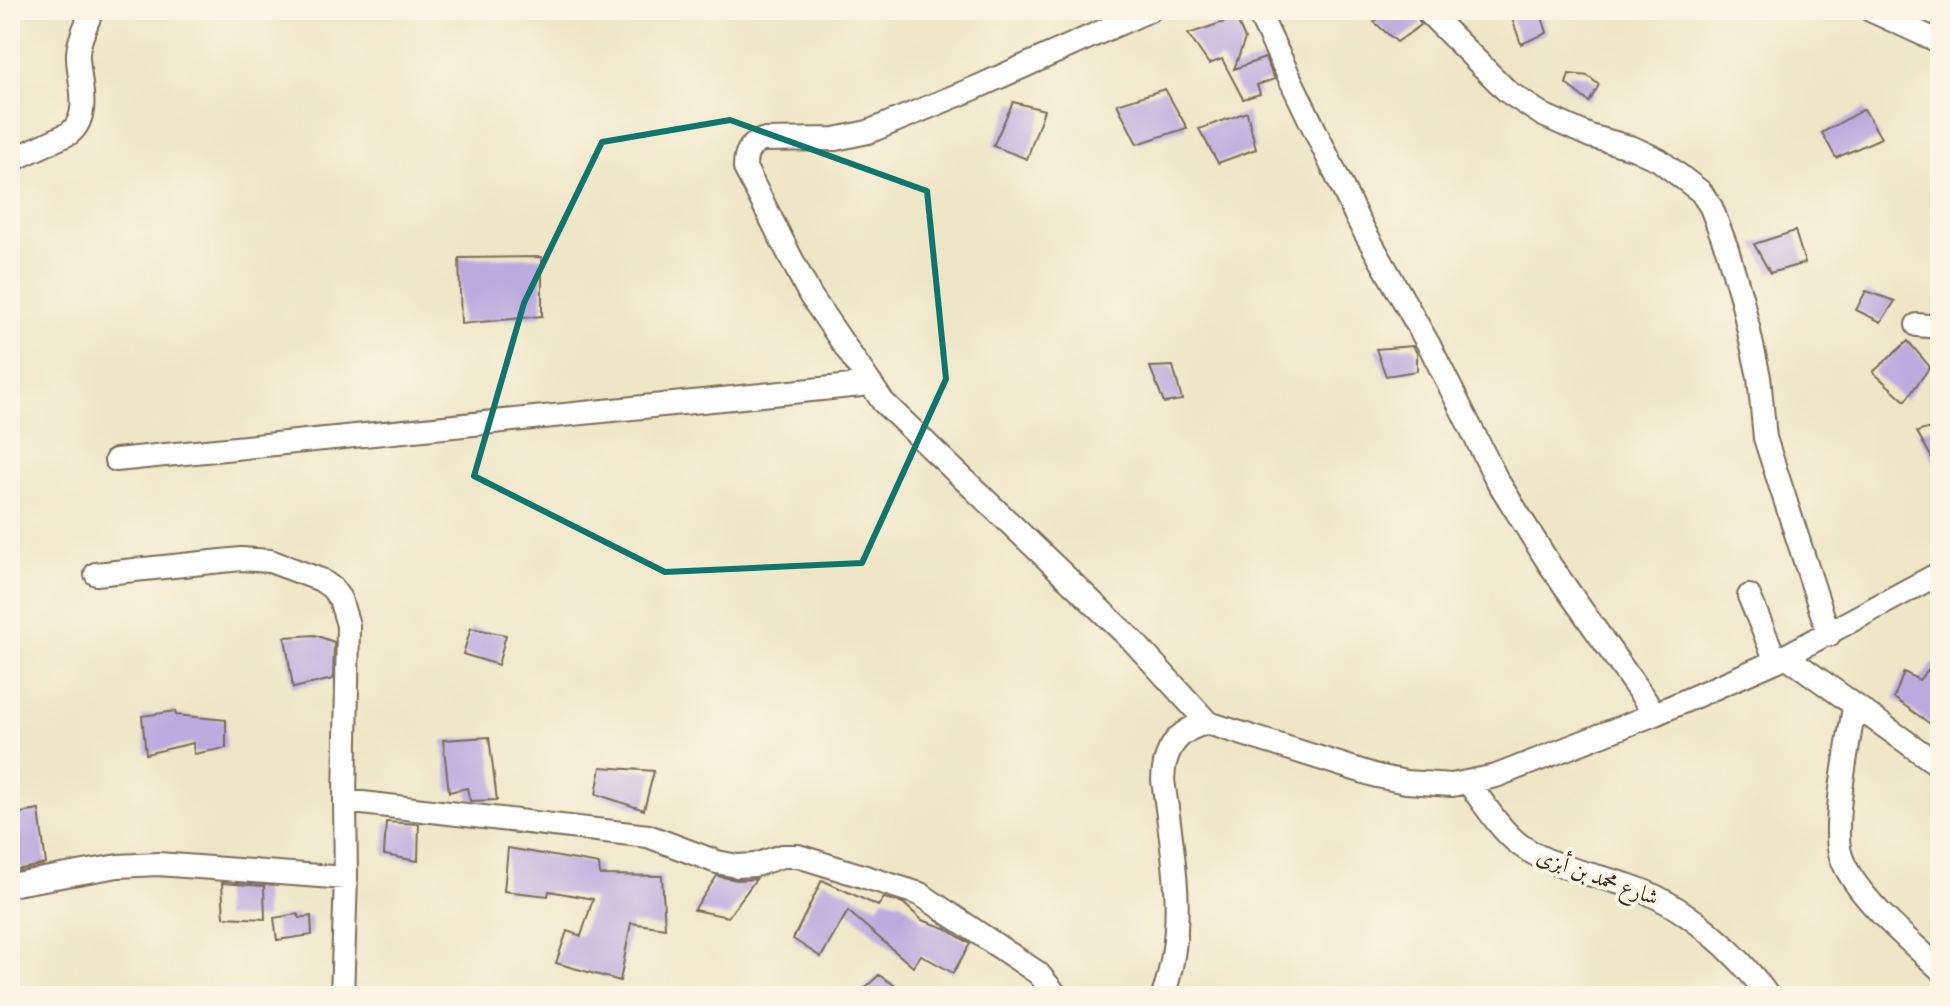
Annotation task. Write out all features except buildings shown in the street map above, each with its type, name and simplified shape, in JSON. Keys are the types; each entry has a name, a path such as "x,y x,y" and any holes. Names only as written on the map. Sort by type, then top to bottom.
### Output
{"street":[{"path":"10,161 70,133 77,126 82,112 78,50 92,10"},
{"path":"1150,10 868,132 835,139 762,140 747,151 745,160 747,173 810,295 883,402 1134,642 1208,723 1377,776 1406,782 1469,784 1549,757 1781,658 1940,573"},
{"path":"1255,10 1290,74 1358,220 1430,347 1497,480 1550,565 1655,714"},
{"path":"1870,10 1940,42"},
{"path":"1430,14 1508,92 1543,115 1590,136 1633,148 1659,160 1701,192 1711,207 1742,300 1759,377 1765,438 1829,635"},
{"path":"1917,325 1940,327"},
{"path":"116,460 871,384"},
{"path":"96,574 255,559 308,574 332,588 340,599 348,625 342,996"},
{"path":"1749,596 1781,658 1940,766"},
{"path":"1854,707 1838,828 1841,854 1857,885 1892,925 1940,969"},
{"path":"1163,996 1177,933 1176,882 1163,780 1164,766 1168,750 1176,739 1187,730 1208,723"},
{"name":"شارع محمد بن أبزى","path":"1469,784 1504,830 1519,844 1553,862 1664,899 1715,939 1768,996"},
{"path":"345,801 648,836 717,862 737,866 755,865 782,856 798,856 920,894 1038,973 1057,996"},
{"path":"10,885 118,866 158,864 346,878"}],"highlighted area":[{"path":"730,120 927,191 946,379 862,563 665,572 474,476 524,303 602,142"}]}
